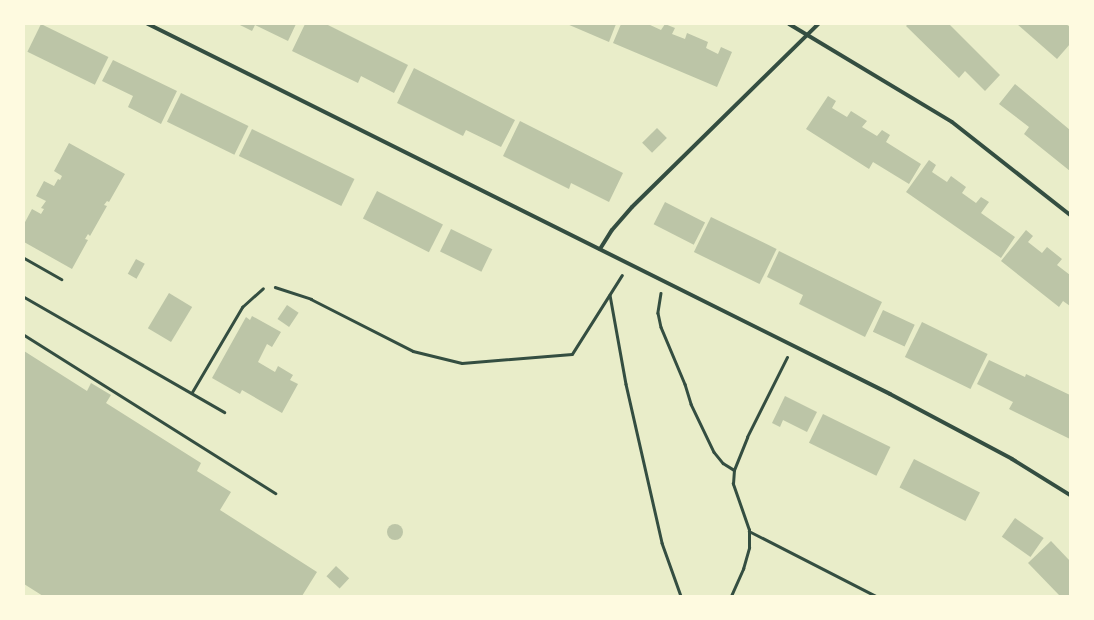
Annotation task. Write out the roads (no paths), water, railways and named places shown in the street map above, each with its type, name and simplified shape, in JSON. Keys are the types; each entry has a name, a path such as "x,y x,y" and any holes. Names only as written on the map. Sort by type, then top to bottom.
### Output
{"street":[{"path":"148,24 792,345 976,440 1070,495"},
{"path":"788,24 952,122 1070,215"},
{"path":"600,249 612,230 632,207 818,24"}],"lane":[{"path":"24,258 61,279"},
{"path":"192,392 242,307 263,288"},
{"path":"24,297 192,392 224,412"},
{"path":"24,335 275,493"}]}
